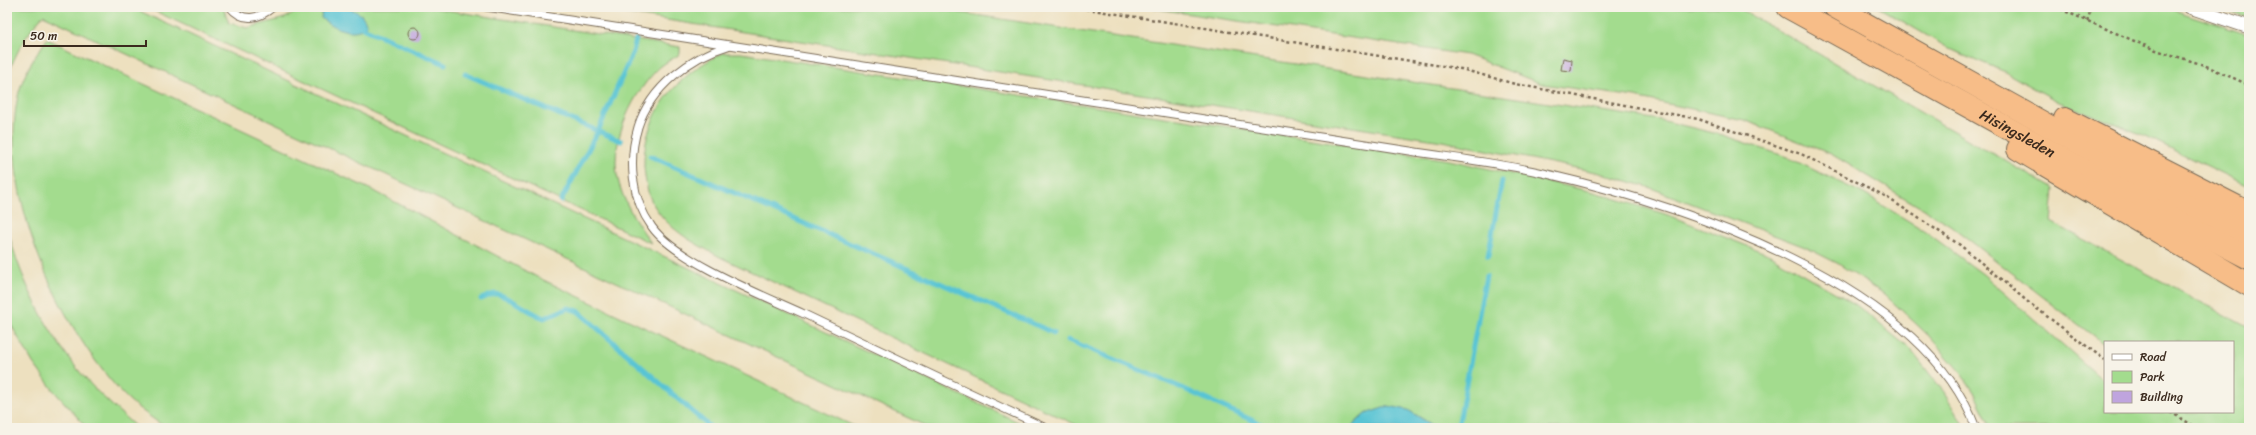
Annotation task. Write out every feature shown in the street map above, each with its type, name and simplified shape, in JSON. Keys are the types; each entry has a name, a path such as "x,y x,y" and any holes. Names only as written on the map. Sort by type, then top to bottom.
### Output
{"highway":[{"name":"Hisingsleden","path":"1788,7 1843,20 2249,234"},
{"name":"Hisingsleden","path":"1843,20 2151,207 2249,258"},
{"path":"1843,20 2008,90 2249,213"},
{"path":"1843,20 1909,87 2249,285"}],"street":[{"path":"2190,7 2249,27"}],"lane":[{"path":"230,7 237,14 246,19 262,15 273,7"},
{"path":"486,7 1541,172 1672,208 1750,239 1834,279 1887,316 1926,351 1944,372 1965,404 1976,428"},
{"path":"730,46 709,52 673,77 648,105 639,123 631,158 632,172 636,191 652,227 677,250 730,279 1046,428"}],"path":[{"path":"1074,7 1461,69 1515,84 1698,119 1801,154 1883,195 1960,245 2028,302 2104,359"},
{"path":"2055,7 2153,49 2204,65 2249,85"},
{"path":"2087,21 2092,7"},
{"path":"2172,413 2194,426"}],"green space":[{"path":"7,7 131,7 1031,428 930,428 43,15 22,44 7,77"},
{"path":"146,7 223,7 229,23 247,28 285,18 305,7 328,7 322,11 362,15 342,7 427,7 680,47 680,54 660,67 641,89 626,116 617,146 617,175 622,194 635,219 651,243"},
{"path":"583,7 923,7 1660,120 1722,135 1787,157 1864,194 1925,231 1984,275 2104,381 2104,413 2234,413 2234,341 2104,341 2104,344 1950,225 1831,154 1744,120 1635,97 1542,84 1467,55 1143,7 1737,7 2054,189 2051,222 2249,328 2249,428 1991,428 1974,392 1962,374 1929,336 1884,294 1837,263 1805,247 1651,188 1596,172 1442,141"},
{"path":"1878,7 2165,7 2249,35 2249,186 2143,135 2059,102 2003,71 1950,49"},
{"path":"2210,7 2249,7 2249,17"},
{"path":"47,39 376,192 537,277 858,428 166,428 137,407 121,392 97,364 75,331 55,294 39,256 26,216 17,176 14,138 17,101 25,76"},
{"path":"723,53 741,53 1449,160 1594,192 1665,214 1768,254 1855,304 1910,349 1944,392 1965,428 1437,428 1408,410 1365,414 1350,428 1083,428 722,258 685,237 661,216 650,198 645,176 645,147 650,129 657,112 678,84 692,72"},
{"path":"7,226 13,248 30,292 53,335 67,356 82,374 102,396 137,428 87,428 54,391 33,363 7,318"}],"water":[{"path":"328,7 346,8 357,12 365,20 367,26 356,31 337,28 321,18 322,11"},
{"path":"1389,406 1408,410 1437,428 1350,428 1365,414"}],"building":[{"path":"414,27 418,29 420,33 418,37 414,39 410,37 408,33 410,29"},
{"path":"1563,58 1572,60 1571,71 1561,70"}],"waterway":[{"path":"363,28 445,64"},
{"path":"561,201 598,131 633,52 636,39"},
{"path":"465,74 621,141"},
{"path":"650,156 1054,333"},
{"path":"1488,256 1502,181"},
{"path":"1458,428 1486,276"},
{"path":"481,299 494,294 500,295 544,318 568,308 578,311 711,428"},
{"path":"1068,340 1182,388 1269,428"}]}
